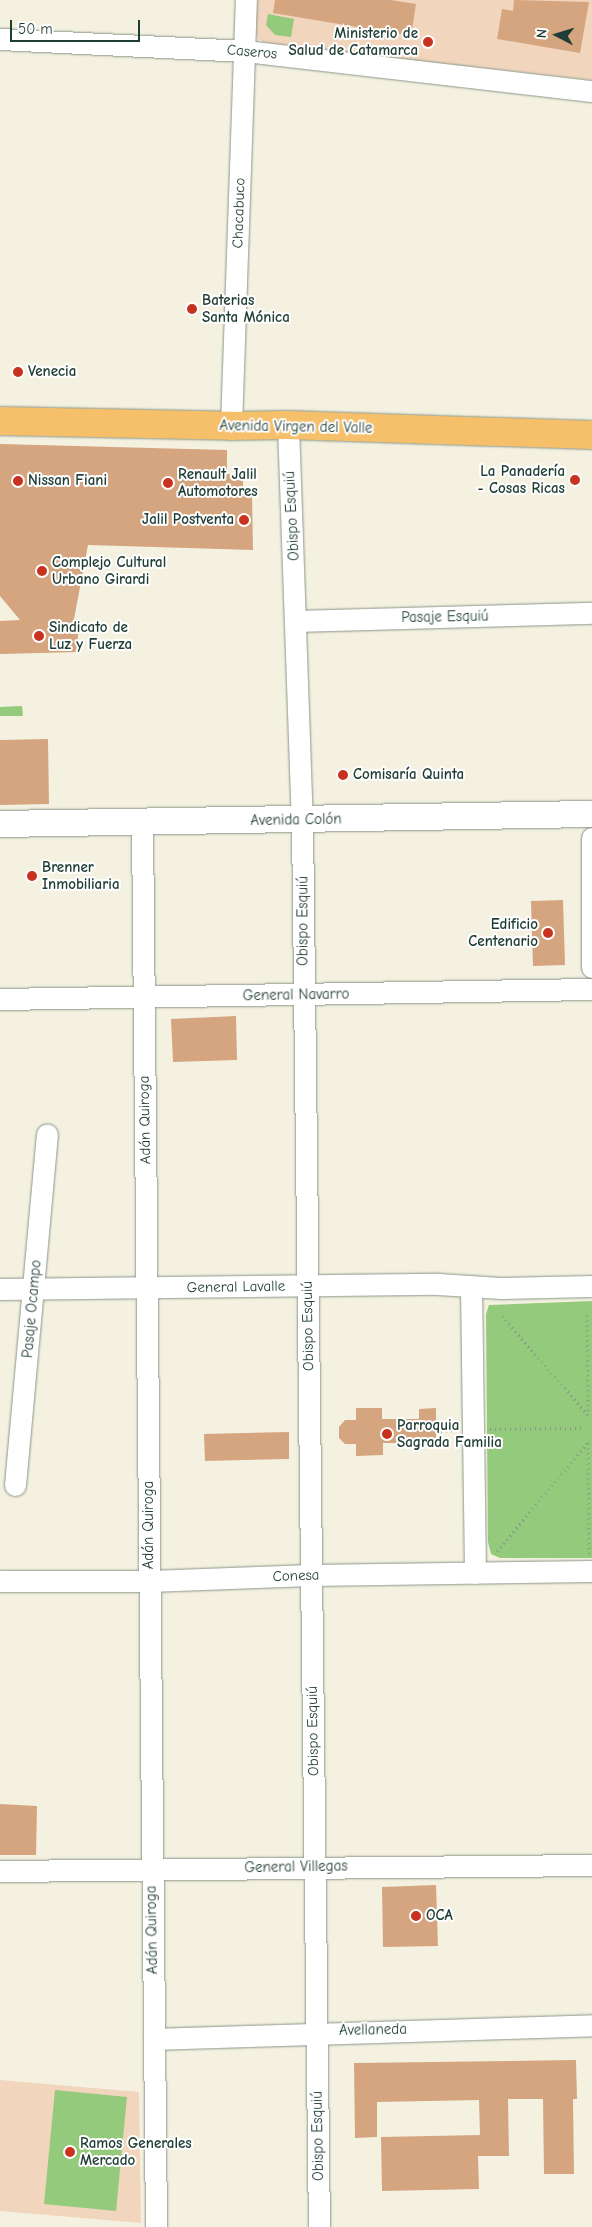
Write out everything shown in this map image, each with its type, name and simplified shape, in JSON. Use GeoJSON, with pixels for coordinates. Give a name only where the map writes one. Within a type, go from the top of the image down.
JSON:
{"type":"FeatureCollection","features":[{"type":"Feature","properties":{"kind":"main road","name":"Avenida Virgen del Valle"},"geometry":{"type":"LineString","coordinates":[[0,421],[231,426],[288,424],[592,435]]}},
{"type":"Feature","properties":{"kind":"street","name":"Chacabuco"},"geometry":{"type":"LineString","coordinates":[[231,426],[246,0]]}},
{"type":"Feature","properties":{"kind":"street","name":"Caseros"},"geometry":{"type":"LineString","coordinates":[[0,39],[245,51],[592,91]]}},
{"type":"Feature","properties":{"kind":"street","name":"Obispo Esquiú"},"geometry":{"type":"LineString","coordinates":[[288,424],[297,621],[302,820],[319,2227]]}},
{"type":"Feature","properties":{"kind":"street","name":"Pasaje Esquiú"},"geometry":{"type":"LineString","coordinates":[[297,621],[592,614]]}},
{"type":"Feature","properties":{"kind":"street","name":"Avenida Colón"},"geometry":{"type":"LineString","coordinates":[[0,824],[592,814]]}},
{"type":"Feature","properties":{"kind":"street","name":"Adán Quiroga"},"geometry":{"type":"LineString","coordinates":[[142,822],[156,2227]]}},
{"type":"Feature","properties":{"kind":"street"},"geometry":{"type":"LineString","coordinates":[[592,838],[592,967]]}},
{"type":"Feature","properties":{"kind":"street","name":"General Navarro"},"geometry":{"type":"LineString","coordinates":[[0,999],[592,989]]}},
{"type":"Feature","properties":{"kind":"street","name":"Pasaje Ocampo"},"geometry":{"type":"LineString","coordinates":[[15,1485],[47,1134]]}},
{"type":"Feature","properties":{"kind":"street"},"geometry":{"type":"LineString","coordinates":[[472,1286],[475,1573]]}},
{"type":"Feature","properties":{"kind":"street","name":"General Lavalle"},"geometry":{"type":"LineString","coordinates":[[0,1289],[592,1286]]}},
{"type":"Feature","properties":{"kind":"street","name":"Conesa"},"geometry":{"type":"LineString","coordinates":[[0,1581],[149,1581],[311,1575],[475,1573],[591,1562]]}},
{"type":"Feature","properties":{"kind":"street","name":"General Villegas"},"geometry":{"type":"LineString","coordinates":[[0,1871],[592,1865]]}},
{"type":"Feature","properties":{"kind":"street","name":"Avellaneda"},"geometry":{"type":"LineString","coordinates":[[154,2039],[317,2032],[592,2026]]}},
{"type":"Feature","properties":{"kind":"path"},"geometry":{"type":"LineString","coordinates":[[502,1316],[588,1415],[587,1315]]}},
{"type":"Feature","properties":{"kind":"path"},"geometry":{"type":"LineString","coordinates":[[490,1429],[582,1428]]}},
{"type":"Feature","properties":{"kind":"path"},"geometry":{"type":"LineString","coordinates":[[436,1431],[460,1430]]}},
{"type":"Feature","properties":{"kind":"path"},"geometry":{"type":"LineString","coordinates":[[497,1551],[588,1442],[591,1562]]}},
{"type":"Feature","properties":{"kind":"shaded area","name":"Ministerio de Salud de Catamarca"},"geometry":{"type":"Polygon","coordinates":[[[255,0],[592,0],[592,80],[270,45],[258,39],[254,28],[255,0]]]}},
{"type":"Feature","properties":{"kind":"shaded area","name":"Ramos Generales Mercado"},"geometry":{"type":"Polygon","coordinates":[[[0,2080],[139,2092],[141,2223],[0,2211],[0,2080]]]}},
{"type":"Feature","properties":{"kind":"green space"},"geometry":{"type":"Polygon","coordinates":[[[268,14],[294,19],[291,37],[275,35],[266,25],[268,14]]]}},
{"type":"Feature","properties":{"kind":"green space"},"geometry":{"type":"Polygon","coordinates":[[[22,706],[23,716],[0,716],[0,707],[22,706]]]}},
{"type":"Feature","properties":{"kind":"green space"},"geometry":{"type":"Polygon","coordinates":[[[592,1301],[592,1558],[500,1558],[491,1554],[488,1542],[486,1314],[489,1305],[592,1301]]]}},
{"type":"Feature","properties":{"kind":"green space"},"geometry":{"type":"Polygon","coordinates":[[[55,2090],[127,2097],[116,2211],[44,2204],[55,2090]]]}},
{"type":"Feature","properties":{"kind":"building"},"geometry":{"type":"Polygon","coordinates":[[[275,0],[390,0],[416,4],[411,36],[273,13],[275,0]]]}},
{"type":"Feature","properties":{"kind":"building"},"geometry":{"type":"Polygon","coordinates":[[[514,0],[589,2],[580,53],[497,39],[502,9],[513,11],[514,0]]]}},
{"type":"Feature","properties":{"kind":"building"},"geometry":{"type":"Polygon","coordinates":[[[0,444],[227,450],[227,474],[243,475],[243,494],[252,494],[253,550],[88,545],[74,619],[78,619],[78,652],[0,654],[0,621],[20,620],[0,596],[0,444]]]}},
{"type":"Feature","properties":{"kind":"building"},"geometry":{"type":"Polygon","coordinates":[[[48,739],[49,804],[0,805],[0,740],[48,739]]]}},
{"type":"Feature","properties":{"kind":"building","name":"Edificio Centenario"},"geometry":{"type":"Polygon","coordinates":[[[563,900],[565,965],[533,966],[531,901],[563,900]]]}},
{"type":"Feature","properties":{"kind":"building"},"geometry":{"type":"Polygon","coordinates":[[[236,1016],[237,1060],[173,1062],[171,1019],[236,1016]]]}},
{"type":"Feature","properties":{"kind":"building","name":"Parroquia Sagrada Familia"},"geometry":{"type":"Polygon","coordinates":[[[356,1408],[382,1408],[382,1419],[419,1419],[419,1409],[436,1408],[436,1443],[383,1443],[383,1455],[356,1456],[356,1444],[345,1444],[339,1438],[339,1427],[345,1420],[356,1420],[356,1408]]]}},
{"type":"Feature","properties":{"kind":"building"},"geometry":{"type":"Polygon","coordinates":[[[289,1432],[289,1459],[205,1461],[204,1434],[289,1432]]]}},
{"type":"Feature","properties":{"kind":"building"},"geometry":{"type":"Polygon","coordinates":[[[0,1804],[37,1806],[36,1855],[0,1855],[0,1804]]]}},
{"type":"Feature","properties":{"kind":"building"},"geometry":{"type":"Polygon","coordinates":[[[436,1885],[438,1946],[383,1947],[382,1887],[436,1885]]]}},
{"type":"Feature","properties":{"kind":"building"},"geometry":{"type":"Polygon","coordinates":[[[576,2060],[577,2099],[573,2099],[574,2174],[544,2174],[543,2099],[508,2099],[509,2156],[478,2156],[479,2189],[382,2191],[381,2137],[480,2135],[479,2100],[377,2102],[377,2137],[355,2138],[354,2063],[576,2060]]]}},
{"type":"Feature","properties":{"kind":"place","name":"Ministerio de Salud de Catamarca"},"geometry":{"type":"Point","coordinates":[428,42]}},
{"type":"Feature","properties":{"kind":"place","name":"Baterias Santa Mónica"},"geometry":{"type":"Point","coordinates":[192,309]}},
{"type":"Feature","properties":{"kind":"place","name":"Venecia"},"geometry":{"type":"Point","coordinates":[18,372]}},
{"type":"Feature","properties":{"kind":"place","name":"La Panadería - Cosas Ricas"},"geometry":{"type":"Point","coordinates":[575,480]}},
{"type":"Feature","properties":{"kind":"place","name":"Nissan Fiani"},"geometry":{"type":"Point","coordinates":[18,481]}},
{"type":"Feature","properties":{"kind":"place","name":"Renault Jalil Automotores"},"geometry":{"type":"Point","coordinates":[168,483]}},
{"type":"Feature","properties":{"kind":"place","name":"Jalil Postventa"},"geometry":{"type":"Point","coordinates":[244,520]}},
{"type":"Feature","properties":{"kind":"place","name":"Complejo Cultural Urbano Girardi"},"geometry":{"type":"Point","coordinates":[42,571]}},
{"type":"Feature","properties":{"kind":"place","name":"Sindicato de Luz y Fuerza"},"geometry":{"type":"Point","coordinates":[39,636]}},
{"type":"Feature","properties":{"kind":"place","name":"Comisaría Quinta"},"geometry":{"type":"Point","coordinates":[343,775]}},
{"type":"Feature","properties":{"kind":"place","name":"Brenner Inmobiliaria"},"geometry":{"type":"Point","coordinates":[32,876]}},
{"type":"Feature","properties":{"kind":"place","name":"Edificio Centenario"},"geometry":{"type":"Point","coordinates":[548,933]}},
{"type":"Feature","properties":{"kind":"place","name":"Parroquia Sagrada Familia"},"geometry":{"type":"Point","coordinates":[387,1434]}},
{"type":"Feature","properties":{"kind":"place","name":"OCA"},"geometry":{"type":"Point","coordinates":[416,1916]}},
{"type":"Feature","properties":{"kind":"place","name":"Ramos Generales Mercado"},"geometry":{"type":"Point","coordinates":[70,2152]}}]}
